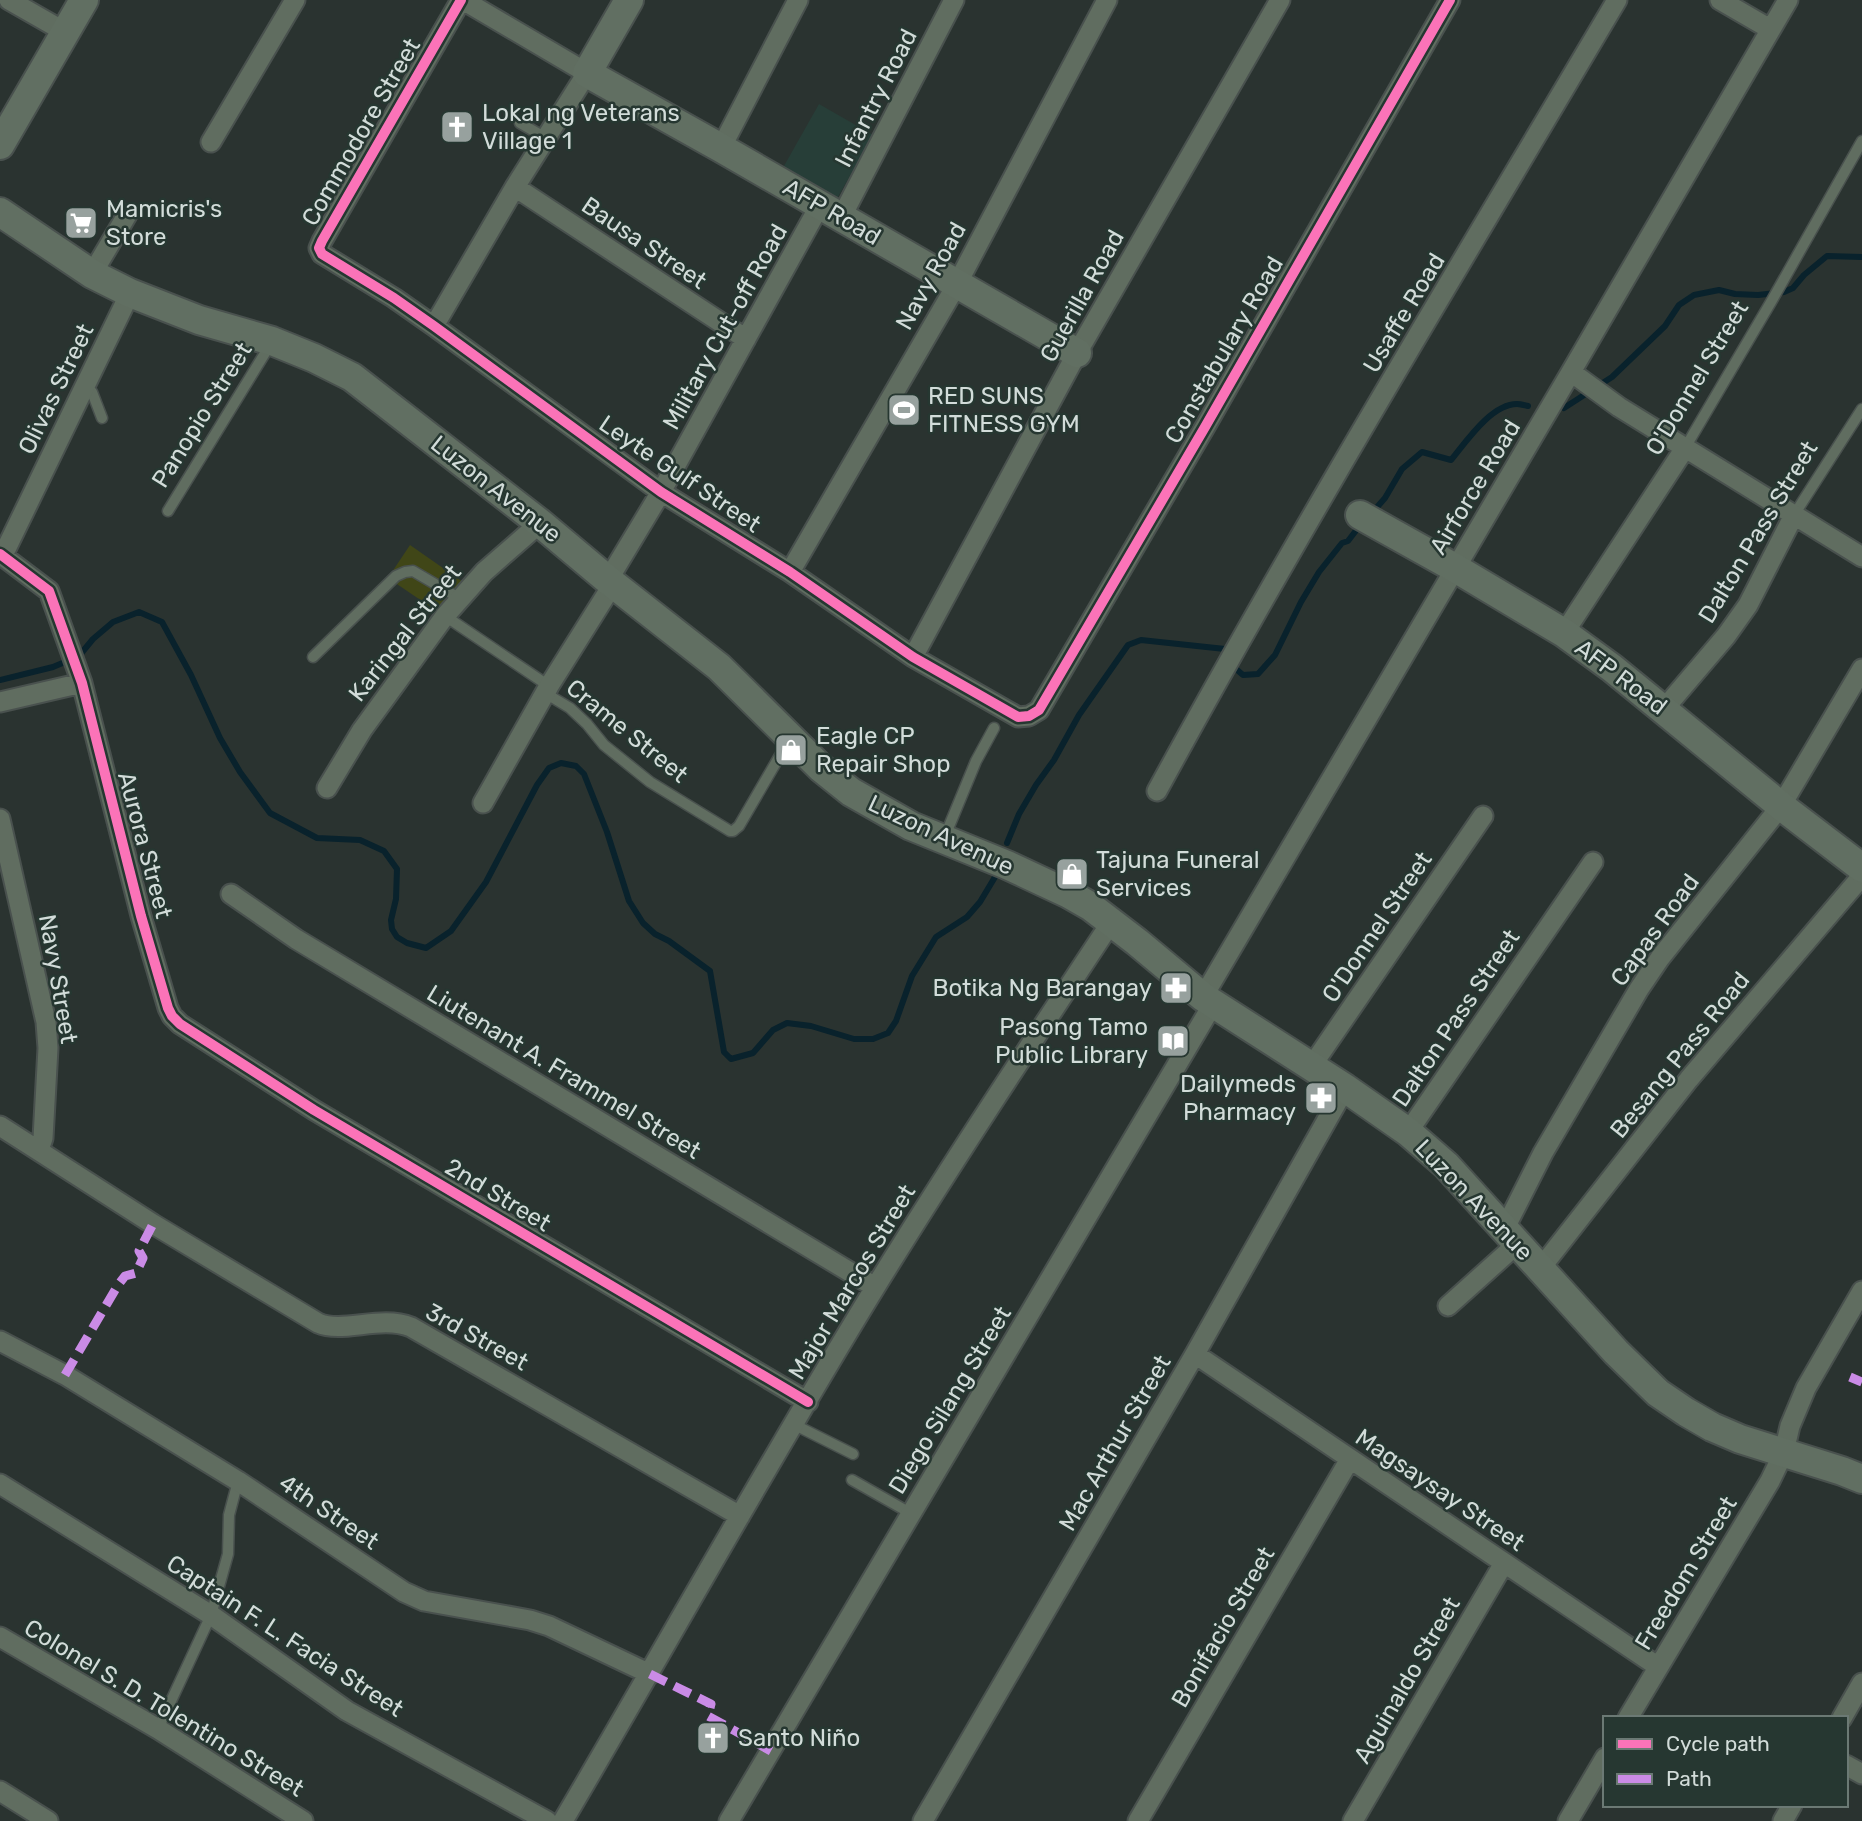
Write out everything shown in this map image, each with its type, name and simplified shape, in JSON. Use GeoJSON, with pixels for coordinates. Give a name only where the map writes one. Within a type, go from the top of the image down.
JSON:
{"type":"FeatureCollection","features":[{"type":"Feature","properties":{"kind":"main road"},"geometry":{"type":"LineString","coordinates":[[0,145],[84,0]]}},
{"type":"Feature","properties":{"kind":"main road"},"geometry":{"type":"LineString","coordinates":[[587,73],[629,0]]}},
{"type":"Feature","properties":{"kind":"main road","name":"AFP Road"},"geometry":{"type":"LineString","coordinates":[[587,73],[1077,353]]}},
{"type":"Feature","properties":{"kind":"main road","name":"Luzon Avenue"},"geometry":{"type":"LineString","coordinates":[[0,212],[92,274],[130,293],[199,320],[272,341],[352,377],[719,667],[790,739],[850,792],[891,816],[1007,865],[1090,906],[1208,1001],[1345,1088],[1408,1132],[1446,1165],[1616,1352],[1658,1393],[1712,1427],[1740,1439],[1862,1479]]}},
{"type":"Feature","properties":{"kind":"main road","name":"AFP Road"},"geometry":{"type":"LineString","coordinates":[[1360,516],[1455,568],[1564,633],[1612,667],[1781,806],[1862,868]]}},
{"type":"Feature","properties":{"kind":"street"},"geometry":{"type":"LineString","coordinates":[[9,0],[65,33]]}},
{"type":"Feature","properties":{"kind":"street"},"geometry":{"type":"LineString","coordinates":[[211,142],[295,0]]}},
{"type":"Feature","properties":{"kind":"street"},"geometry":{"type":"LineString","coordinates":[[434,326],[515,187],[587,73],[462,0]]}},
{"type":"Feature","properties":{"kind":"street","name":"Commodore Street"},"geometry":{"type":"LineString","coordinates":[[319,248],[427,69],[462,0]]}},
{"type":"Feature","properties":{"kind":"street"},"geometry":{"type":"LineString","coordinates":[[720,148],[798,0]]}},
{"type":"Feature","properties":{"kind":"street","name":"Infantry Road"},"geometry":{"type":"LineString","coordinates":[[831,211],[954,0]]}},
{"type":"Feature","properties":{"kind":"street","name":"Navy Road"},"geometry":{"type":"LineString","coordinates":[[790,572],[957,284],[1107,0]]}},
{"type":"Feature","properties":{"kind":"street","name":"Guerilla Road"},"geometry":{"type":"LineString","coordinates":[[914,657],[1077,353],[1280,0]]}},
{"type":"Feature","properties":{"kind":"street","name":"Constabulary Road"},"geometry":{"type":"LineString","coordinates":[[1029,716],[1039,710],[1450,0]]}},
{"type":"Feature","properties":{"kind":"street","name":"Usaffe Road"},"geometry":{"type":"LineString","coordinates":[[1157,791],[1314,510],[1617,0]]}},
{"type":"Feature","properties":{"kind":"street"},"geometry":{"type":"LineString","coordinates":[[1720,0],[1770,30]]}},
{"type":"Feature","properties":{"kind":"street","name":"Airforce Road"},"geometry":{"type":"LineString","coordinates":[[1208,1001],[1455,568],[1578,377],[1788,0]]}},
{"type":"Feature","properties":{"kind":"street","name":"Bausa Street"},"geometry":{"type":"LineString","coordinates":[[515,187],[746,340]]}},
{"type":"Feature","properties":{"kind":"street","name":"Military Cut-off Road"},"geometry":{"type":"LineString","coordinates":[[483,803],[611,582],[746,340],[831,211]]}},
{"type":"Feature","properties":{"kind":"street"},"geometry":{"type":"LineString","coordinates":[[92,274],[127,215]]}},
{"type":"Feature","properties":{"kind":"street","name":"Leyte Gulf Street"},"geometry":{"type":"LineString","coordinates":[[319,248],[322,254],[434,326],[661,492],[790,572],[914,657],[1018,717],[1029,716]]}},
{"type":"Feature","properties":{"kind":"street","name":"Olivas Street"},"geometry":{"type":"LineString","coordinates":[[82,683],[49,591],[2,556],[130,293]]}},
{"type":"Feature","properties":{"kind":"street"},"geometry":{"type":"LineString","coordinates":[[1578,377],[1619,407],[1862,557]]}},
{"type":"Feature","properties":{"kind":"street","name":"O'Donnel Street"},"geometry":{"type":"LineString","coordinates":[[1564,633],[1685,448]]}},
{"type":"Feature","properties":{"kind":"street","name":"Dalton Pass Street"},"geometry":{"type":"LineString","coordinates":[[1664,709],[1726,636],[1748,605],[1794,515]]}},
{"type":"Feature","properties":{"kind":"street","name":"Karingal Street"},"geometry":{"type":"LineString","coordinates":[[327,788],[362,730],[444,616],[484,572],[540,523]]}},
{"type":"Feature","properties":{"kind":"street","name":"Capas Road"},"geometry":{"type":"LineString","coordinates":[[1510,1237],[1543,1153],[1639,989],[1660,958],[1781,806],[1862,669]]}},
{"type":"Feature","properties":{"kind":"street"},"geometry":{"type":"LineString","coordinates":[[0,702],[82,683]]}},
{"type":"Feature","properties":{"kind":"street","name":"Aurora Street"},"geometry":{"type":"LineString","coordinates":[[82,683],[141,916],[172,1016]]}},
{"type":"Feature","properties":{"kind":"street","name":"O'Donnel Street"},"geometry":{"type":"LineString","coordinates":[[1311,1067],[1483,816]]}},
{"type":"Feature","properties":{"kind":"street","name":"Navy Street"},"geometry":{"type":"LineString","coordinates":[[0,819],[46,1023],[48,1048],[43,1138],[39,1150]]}},
{"type":"Feature","properties":{"kind":"street","name":"Dalton Pass Street"},"geometry":{"type":"LineString","coordinates":[[1408,1132],[1592,862]]}},
{"type":"Feature","properties":{"kind":"street","name":"Besang Pass Road"},"geometry":{"type":"LineString","coordinates":[[1539,1269],[1689,1079],[1862,876]]}},
{"type":"Feature","properties":{"kind":"street","name":"Liutenant A. Frammel Street"},"geometry":{"type":"LineString","coordinates":[[231,894],[296,939],[875,1287]]}},
{"type":"Feature","properties":{"kind":"street","name":"Major Marcos Street"},"geometry":{"type":"LineString","coordinates":[[563,1821],[875,1287],[1112,922]]}},
{"type":"Feature","properties":{"kind":"street","name":"Diego Silang Street"},"geometry":{"type":"LineString","coordinates":[[729,1821],[912,1514],[1208,1001]]}},
{"type":"Feature","properties":{"kind":"street","name":"2nd Street"},"geometry":{"type":"LineString","coordinates":[[172,1016],[180,1024],[314,1110],[808,1402]]}},
{"type":"Feature","properties":{"kind":"street","name":"Mac Arthur Street"},"geometry":{"type":"LineString","coordinates":[[923,1821],[1195,1354],[1345,1088]]}},
{"type":"Feature","properties":{"kind":"street","name":"3rd Street"},"geometry":{"type":"LineString","coordinates":[[0,1126],[153,1224],[318,1323],[331,1326],[392,1322],[411,1327],[740,1516]]}},
{"type":"Feature","properties":{"kind":"street"},"geometry":{"type":"LineString","coordinates":[[1448,1306],[1510,1237]]}},
{"type":"Feature","properties":{"kind":"street","name":"Freedom Street"},"geometry":{"type":"LineString","coordinates":[[1629,1716],[1770,1481],[1784,1452],[1790,1426],[1806,1388],[1862,1291]]}},
{"type":"Feature","properties":{"kind":"street","name":"4th Street"},"geometry":{"type":"LineString","coordinates":[[0,1341],[65,1375],[238,1481],[404,1592],[424,1601],[530,1620],[549,1626],[650,1674]]}},
{"type":"Feature","properties":{"kind":"street","name":"Magsaysay Street"},"geometry":{"type":"LineString","coordinates":[[1195,1354],[1657,1666]]}},
{"type":"Feature","properties":{"kind":"street","name":"Bonifacio Street"},"geometry":{"type":"LineString","coordinates":[[1138,1821],[1350,1459]]}},
{"type":"Feature","properties":{"kind":"street","name":"Captain F. L. Facia Street"},"geometry":{"type":"LineString","coordinates":[[0,1484],[211,1615],[347,1711],[547,1821]]}},
{"type":"Feature","properties":{"kind":"street","name":"Aguinaldo Street"},"geometry":{"type":"LineString","coordinates":[[1353,1821],[1504,1563]]}},
{"type":"Feature","properties":{"kind":"street","name":"Colonel S. D. Tolentino Street"},"geometry":{"type":"LineString","coordinates":[[0,1637],[158,1729],[303,1821]]}},
{"type":"Feature","properties":{"kind":"street"},"geometry":{"type":"LineString","coordinates":[[1843,1716],[1862,1683]]}},
{"type":"Feature","properties":{"kind":"street"},"geometry":{"type":"LineString","coordinates":[[1568,1821],[1603,1761]]}},
{"type":"Feature","properties":{"kind":"street"},"geometry":{"type":"LineString","coordinates":[[0,1791],[48,1821]]}},
{"type":"Feature","properties":{"kind":"lane"},"geometry":{"type":"LineString","coordinates":[[520,123],[546,138]]}},
{"type":"Feature","properties":{"kind":"lane","name":"O'Donnel Street"},"geometry":{"type":"LineString","coordinates":[[1685,448],[1862,141]]}},
{"type":"Feature","properties":{"kind":"lane","name":"Panopio Street"},"geometry":{"type":"LineString","coordinates":[[168,511],[272,341]]}},
{"type":"Feature","properties":{"kind":"lane"},"geometry":{"type":"LineString","coordinates":[[83,387],[92,392],[102,418]]}},
{"type":"Feature","properties":{"kind":"lane","name":"Dalton Pass Street"},"geometry":{"type":"LineString","coordinates":[[1794,515],[1862,409]]}},
{"type":"Feature","properties":{"kind":"lane"},"geometry":{"type":"LineString","coordinates":[[313,657],[396,576],[405,572],[413,571],[459,598]]}},
{"type":"Feature","properties":{"kind":"lane"},"geometry":{"type":"LineString","coordinates":[[444,616],[547,689]]}},
{"type":"Feature","properties":{"kind":"lane","name":"Crame Street"},"geometry":{"type":"LineString","coordinates":[[547,689],[580,717],[604,745],[650,782],[730,831],[739,826],[790,739]]}},
{"type":"Feature","properties":{"kind":"lane"},"geometry":{"type":"LineString","coordinates":[[943,840],[976,761],[994,728]]}},
{"type":"Feature","properties":{"kind":"lane"},"geometry":{"type":"LineString","coordinates":[[795,1424],[853,1454]]}},
{"type":"Feature","properties":{"kind":"lane"},"geometry":{"type":"LineString","coordinates":[[852,1480],[912,1514]]}},
{"type":"Feature","properties":{"kind":"lane"},"geometry":{"type":"LineString","coordinates":[[158,1729],[211,1615],[228,1554],[229,1515],[238,1481]]}},
{"type":"Feature","properties":{"kind":"shaded area"},"geometry":{"type":"Polygon","coordinates":[[[819,104],[873,135],[834,204],[780,173],[819,104]]]}},
{"type":"Feature","properties":{"kind":"green space"},"geometry":{"type":"Polygon","coordinates":[[[410,545],[463,582],[441,614],[388,578],[410,545]]]}},
{"type":"Feature","properties":{"kind":"waterway"},"geometry":{"type":"LineString","coordinates":[[1564,408],[1612,377],[1665,326],[1679,305],[1694,295],[1719,290],[1758,295],[1784,292],[1793,288],[1827,256],[1862,257]]}},
{"type":"Feature","properties":{"kind":"waterway"},"geometry":{"type":"LineString","coordinates":[[1371,514],[1385,498],[1402,469],[1422,452],[1451,460],[1480,425],[1498,410],[1517,404],[1528,406]]}},
{"type":"Feature","properties":{"kind":"waterway"},"geometry":{"type":"LineString","coordinates":[[1007,843],[1019,814],[1036,785],[1054,760],[1079,715],[1128,645],[1141,640],[1225,649],[1236,669],[1243,675],[1258,674],[1275,655],[1319,572],[1361,524]]}},
{"type":"Feature","properties":{"kind":"waterway"},"geometry":{"type":"LineString","coordinates":[[0,680],[53,667],[79,656],[93,639],[113,622],[139,612],[162,622],[191,675],[220,738],[240,772],[270,813],[317,838],[360,840],[384,851],[397,869],[392,929],[397,937],[407,943],[426,948],[451,931],[486,882],[537,785],[549,768],[561,763],[576,766],[584,774],[607,832],[629,901],[643,923],[710,971],[724,1052],[731,1059],[753,1053],[773,1030],[787,1023],[811,1026],[854,1039],[873,1039],[888,1033],[896,1021],[912,976],[936,937],[967,917],[980,902],[998,872]]}},
{"type":"Feature","properties":{"kind":"marked path"},"geometry":{"type":"LineString","coordinates":[[65,1375],[118,1285],[125,1276],[136,1273],[143,1258],[139,1251],[153,1224]]}},
{"type":"Feature","properties":{"kind":"marked path"},"geometry":{"type":"LineString","coordinates":[[1850,1377],[1862,1382]]}},
{"type":"Feature","properties":{"kind":"marked path"},"geometry":{"type":"LineString","coordinates":[[650,1674],[711,1704],[708,1716],[771,1751]]}},
{"type":"Feature","properties":{"kind":"cycle path"},"geometry":{"type":"LineString","coordinates":[[461,0],[322,241],[319,248],[322,254],[434,326],[661,492],[790,572],[913,657],[1018,717],[1029,716],[1039,710],[1450,0]]}},
{"type":"Feature","properties":{"kind":"cycle path"},"geometry":{"type":"LineString","coordinates":[[0,554],[49,591],[82,683],[141,916],[172,1016],[180,1024],[314,1110],[808,1402]]}},
{"type":"Feature","properties":{"kind":"place","name":"Lokal ng Veterans Village 1"},"geometry":{"type":"Point","coordinates":[457,127]}},
{"type":"Feature","properties":{"kind":"place","name":"Mamicris's Store"},"geometry":{"type":"Point","coordinates":[81,223]}},
{"type":"Feature","properties":{"kind":"place","name":"RED SUNS FITNESS GYM"},"geometry":{"type":"Point","coordinates":[904,410]}},
{"type":"Feature","properties":{"kind":"place","name":"Eagle CP Repair Shop"},"geometry":{"type":"Point","coordinates":[791,750]}},
{"type":"Feature","properties":{"kind":"place","name":"Tajuna Funeral Services"},"geometry":{"type":"Point","coordinates":[1072,874]}},
{"type":"Feature","properties":{"kind":"place","name":"Botika Ng Barangay"},"geometry":{"type":"Point","coordinates":[1176,988]}},
{"type":"Feature","properties":{"kind":"place","name":"Pasong Tamo Public Library"},"geometry":{"type":"Point","coordinates":[1173,1041]}},
{"type":"Feature","properties":{"kind":"place","name":"Dailymeds Pharmacy"},"geometry":{"type":"Point","coordinates":[1321,1098]}},
{"type":"Feature","properties":{"kind":"place","name":"Santo Niño"},"geometry":{"type":"Point","coordinates":[713,1738]}}]}
